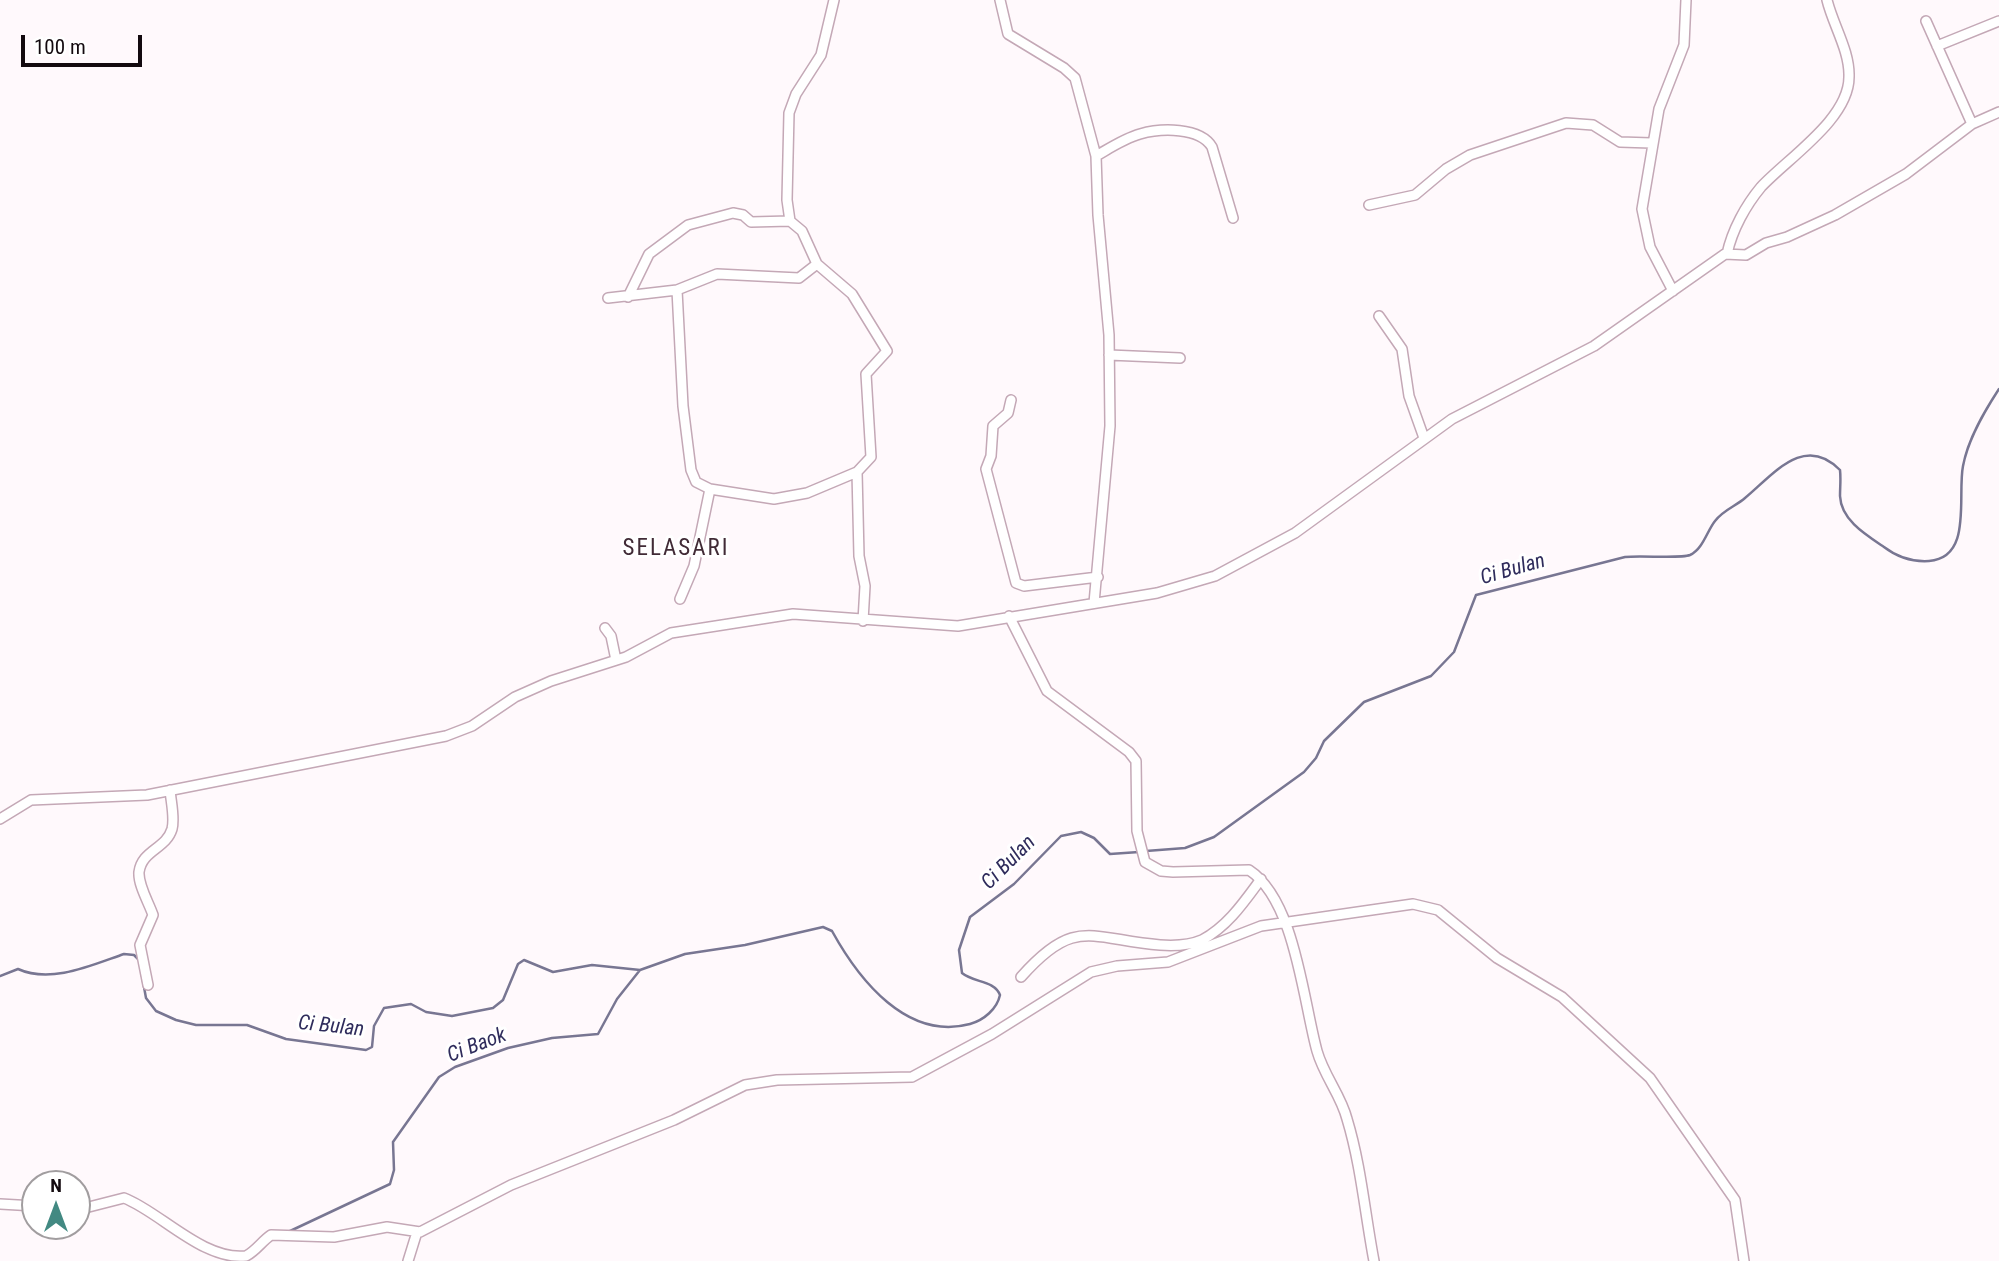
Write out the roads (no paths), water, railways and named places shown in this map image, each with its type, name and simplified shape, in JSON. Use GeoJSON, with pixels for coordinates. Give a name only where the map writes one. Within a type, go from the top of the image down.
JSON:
{"type":"FeatureCollection","features":[{"type":"Feature","properties":{"kind":"street"},"geometry":{"type":"LineString","coordinates":[[677,290],[683,406],[691,470],[696,482],[710,489],[762,498],[789,498],[857,472],[871,457],[866,374],[887,351],[852,294],[817,264],[802,232],[790,221],[787,200],[789,113],[796,94],[821,55],[834,0]]}},
{"type":"Feature","properties":{"kind":"street"},"geometry":{"type":"LineString","coordinates":[[1000,0],[1007,34],[1064,68],[1074,78],[1096,156],[1110,355],[1109,450],[1094,603]]}},
{"type":"Feature","properties":{"kind":"street"},"geometry":{"type":"LineString","coordinates":[[1673,291],[1650,247],[1643,221],[1643,195],[1661,103],[1684,45],[1686,0]]}},
{"type":"Feature","properties":{"kind":"street"},"geometry":{"type":"LineString","coordinates":[[0,819],[31,800],[123,797],[170,790],[446,736],[472,726],[527,692],[617,660],[663,636],[684,631],[793,614],[948,627],[1174,589],[1215,576],[1253,558],[1320,516],[1424,438],[1478,405],[1570,360],[1727,254],[1742,215],[1754,196],[1833,118],[1843,103],[1849,75],[1826,0]]}},
{"type":"Feature","properties":{"kind":"street"},"geometry":{"type":"LineString","coordinates":[[1926,21],[1972,124]]}},
{"type":"Feature","properties":{"kind":"street"},"geometry":{"type":"LineString","coordinates":[[1937,46],[1999,21]]}},
{"type":"Feature","properties":{"kind":"street"},"geometry":{"type":"LineString","coordinates":[[1727,254],[1746,256],[1766,243],[1787,237],[1835,215],[1906,174],[1972,124],[1999,112]]}},
{"type":"Feature","properties":{"kind":"street"},"geometry":{"type":"LineString","coordinates":[[1369,205],[1415,195],[1470,155],[1566,123],[1593,125],[1620,142],[1651,144]]}},
{"type":"Feature","properties":{"kind":"street"},"geometry":{"type":"LineString","coordinates":[[1096,156],[1139,134],[1174,131],[1204,138],[1212,147],[1233,218]]}},
{"type":"Feature","properties":{"kind":"street"},"geometry":{"type":"LineString","coordinates":[[628,296],[649,254],[688,225],[733,213],[743,215],[751,222],[790,221]]}},
{"type":"Feature","properties":{"kind":"street"},"geometry":{"type":"LineString","coordinates":[[608,298],[677,290],[717,274],[799,278],[817,264]]}},
{"type":"Feature","properties":{"kind":"street"},"geometry":{"type":"LineString","coordinates":[[1379,316],[1402,349],[1409,396],[1424,438]]}},
{"type":"Feature","properties":{"kind":"street"},"geometry":{"type":"LineString","coordinates":[[1110,355],[1180,358]]}},
{"type":"Feature","properties":{"kind":"street"},"geometry":{"type":"LineString","coordinates":[[1011,400],[1008,412],[993,426],[991,456],[986,469],[1016,583],[1024,586],[1098,577]]}},
{"type":"Feature","properties":{"kind":"street"},"geometry":{"type":"LineString","coordinates":[[857,472],[859,556],[864,586],[863,621]]}},
{"type":"Feature","properties":{"kind":"street"},"geometry":{"type":"LineString","coordinates":[[680,599],[694,566],[710,489]]}},
{"type":"Feature","properties":{"kind":"street"},"geometry":{"type":"LineString","coordinates":[[1009,616],[1047,691],[1121,746],[1136,761],[1140,852],[1149,866],[1161,871],[1242,868],[1261,879],[1273,895],[1285,921],[1320,1062],[1347,1117],[1374,1261]]}},
{"type":"Feature","properties":{"kind":"street"},"geometry":{"type":"LineString","coordinates":[[605,628],[611,636],[617,660]]}},
{"type":"Feature","properties":{"kind":"street"},"geometry":{"type":"LineString","coordinates":[[148,985],[141,945],[153,915],[139,872],[145,856],[166,840],[170,833],[173,825],[170,790]]}},
{"type":"Feature","properties":{"kind":"street"},"geometry":{"type":"LineString","coordinates":[[1021,977],[1052,947],[1076,936],[1096,934],[1171,946],[1202,939],[1227,922],[1261,879]]}},
{"type":"Feature","properties":{"kind":"street"},"geometry":{"type":"LineString","coordinates":[[91,1206],[124,1198],[145,1210],[190,1247],[209,1256],[230,1259],[245,1257],[271,1235],[334,1237],[387,1227],[417,1232],[511,1185],[667,1123],[745,1085],[777,1080],[912,1077],[992,1034],[1091,972],[1117,966],[1168,962],[1247,930],[1285,921],[1398,905],[1427,906],[1446,916],[1497,958],[1562,997],[1650,1078],[1735,1200],[1744,1261]]}},
{"type":"Feature","properties":{"kind":"street"},"geometry":{"type":"LineString","coordinates":[[0,1205],[21,1206]]}},
{"type":"Feature","properties":{"kind":"street"},"geometry":{"type":"LineString","coordinates":[[408,1261],[417,1232]]}},
{"type":"Feature","properties":{"kind":"waterway","name":"Ci Bulan"},"geometry":{"type":"LineString","coordinates":[[1146,851],[1185,848],[1214,837],[1304,772],[1316,758],[1324,741],[1364,702],[1431,676],[1454,652],[1476,595],[1625,557],[1690,555],[1698,549],[1718,517],[1778,469],[1802,457],[1814,456],[1827,460],[1840,470],[1841,505],[1845,512],[1856,526],[1889,551],[1917,561],[1943,557],[1952,549],[1958,538],[1963,466],[1969,446],[1982,416],[1999,389]]}},
{"type":"Feature","properties":{"kind":"waterway","name":"Ci Bulan"},"geometry":{"type":"LineString","coordinates":[[142,976],[146,998],[156,1011],[176,1020],[196,1025],[247,1025],[286,1039],[366,1050],[372,1047],[374,1026],[384,1008],[411,1004],[426,1012],[452,1016],[493,1008],[503,1000],[518,964],[524,960],[553,972],[592,965],[640,970],[685,954],[745,945],[823,927],[832,931],[856,969],[888,1002],[906,1015],[926,1024],[947,1027],[980,1020],[993,1009],[1000,995],[989,984],[962,973],[959,950],[970,917],[1014,884],[1061,836],[1081,832],[1094,838],[1110,854],[1139,852]]}},
{"type":"Feature","properties":{"kind":"waterway","name":"Ci Bulan"},"geometry":{"type":"LineString","coordinates":[[0,976],[18,969],[44,975],[58,974],[124,954],[134,955],[139,960]]}},
{"type":"Feature","properties":{"kind":"waterway","name":"Ci Baok"},"geometry":{"type":"LineString","coordinates":[[288,1232],[390,1184],[394,1170],[393,1142],[439,1077],[455,1067],[508,1048],[552,1038],[598,1034],[617,999],[640,970]]}},
{"type":"Feature","properties":{"kind":"district","name":"SELASARI"},"geometry":{"type":"Point","coordinates":[676,549]}}]}
